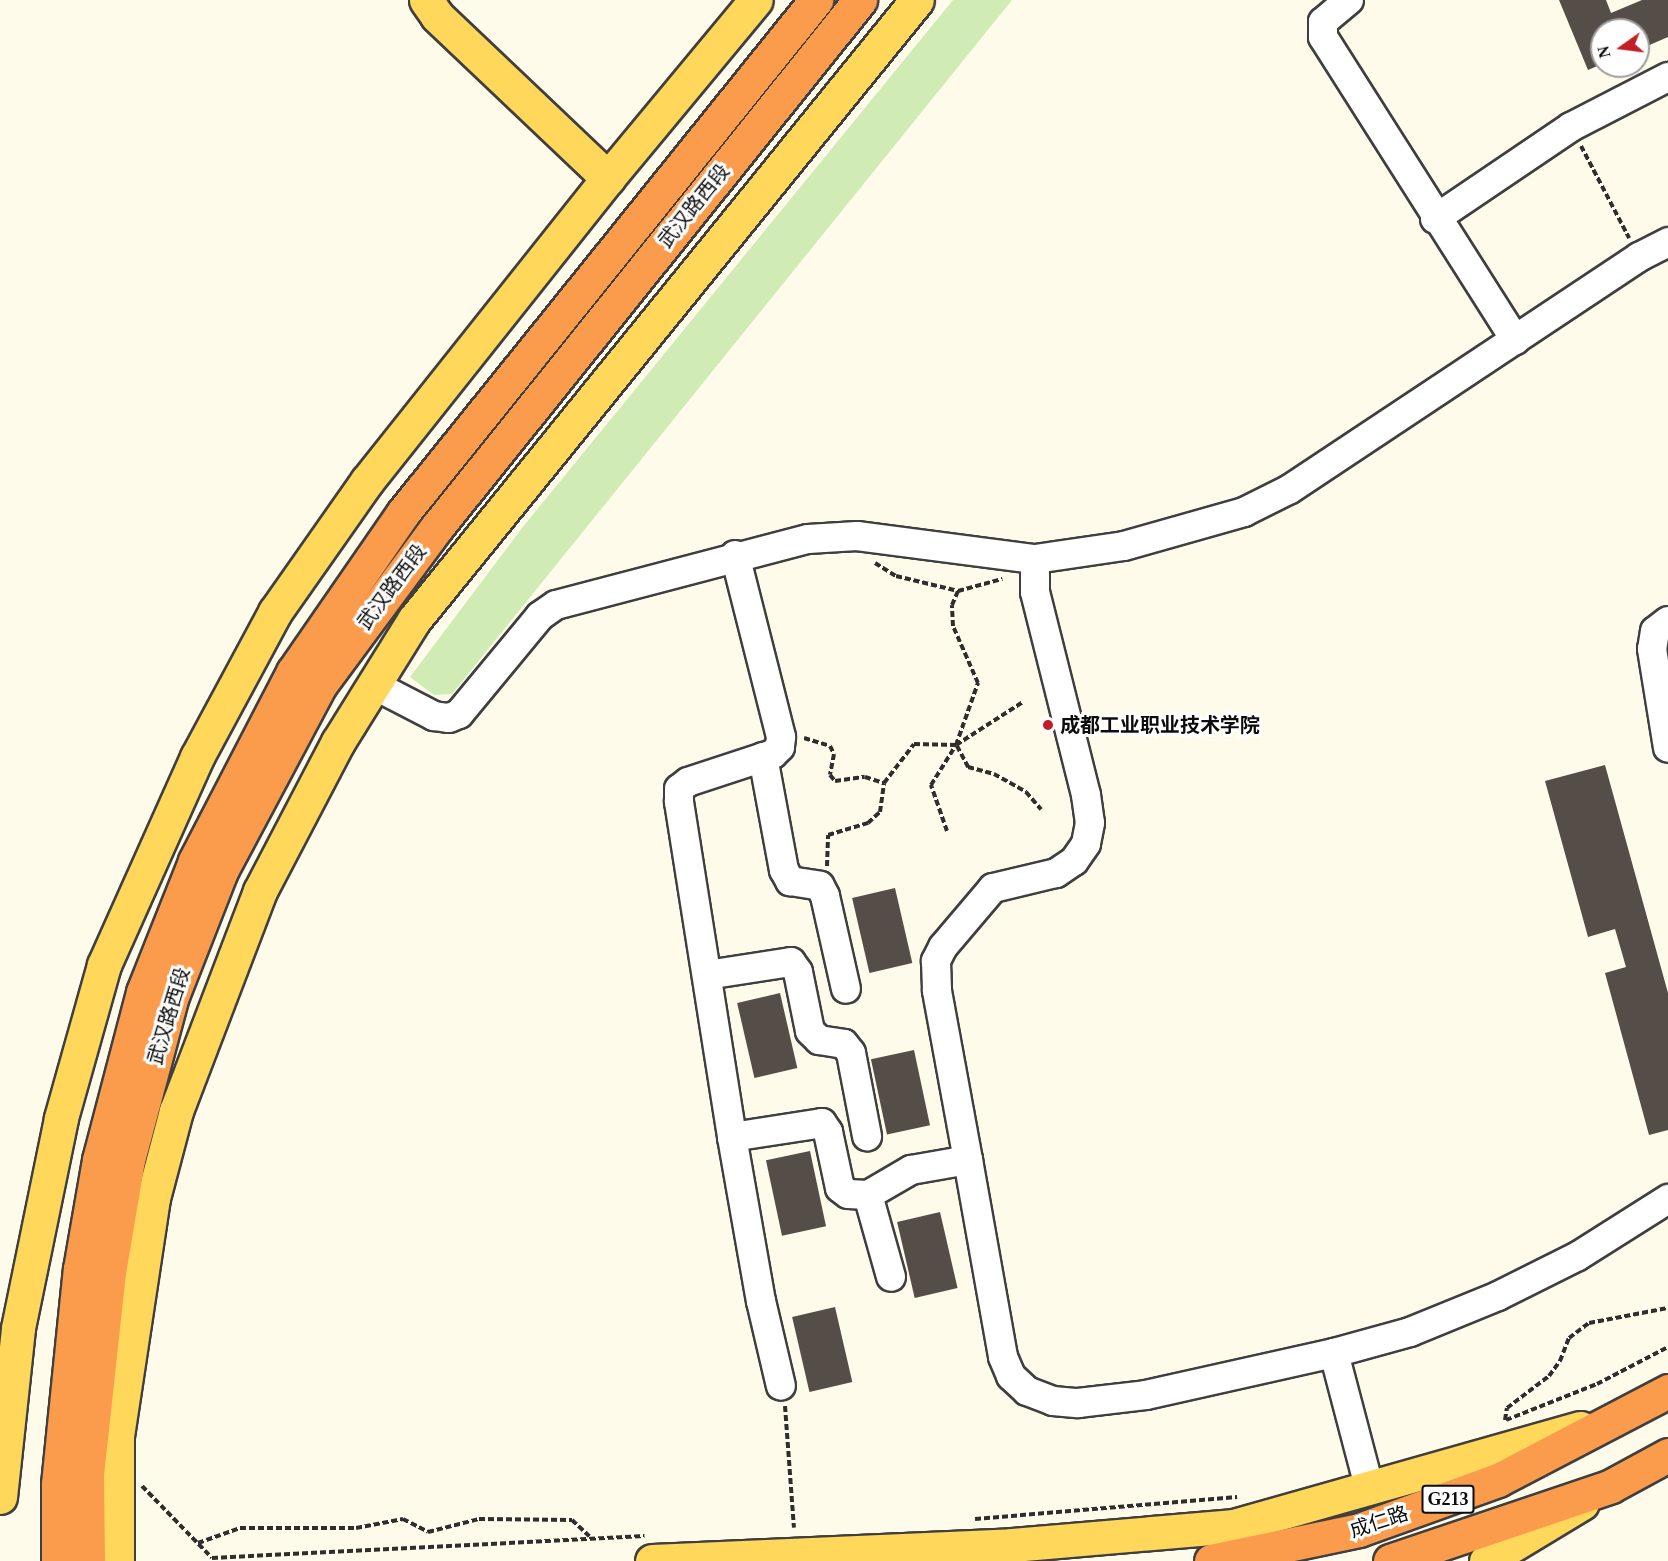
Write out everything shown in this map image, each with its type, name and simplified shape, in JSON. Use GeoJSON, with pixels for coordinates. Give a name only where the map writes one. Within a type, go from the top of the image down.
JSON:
{"type":"FeatureCollection","features":[{"type":"Feature","properties":{"kind":"highway","name":"武汉路西段"},"geometry":{"type":"LineString","coordinates":[[95,1271],[99,1160],[143,993],[195,861],[293,672],[403,513],[816,0]]}},
{"type":"Feature","properties":{"kind":"highway","name":"武汉路西段"},"geometry":{"type":"LineString","coordinates":[[95,1271],[128,1160],[172,996],[221,871],[320,685],[437,527],[860,0]]}},
{"type":"Feature","properties":{"kind":"highway"},"geometry":{"type":"LineString","coordinates":[[58,1561],[58,1484],[95,1271]]}},
{"type":"Feature","properties":{"kind":"highway"},"geometry":{"type":"LineString","coordinates":[[88,1561],[87,1474],[95,1271]]}},
{"type":"Feature","properties":{"kind":"highway","name":"成仁路"},"geometry":{"type":"LineString","coordinates":[[1211,1561],[1359,1530],[1498,1480],[1628,1414],[1668,1391]]}},
{"type":"Feature","properties":{"kind":"highway","name":"成仁路"},"geometry":{"type":"LineString","coordinates":[[1390,1561],[1611,1486],[1668,1455]]}},
{"type":"Feature","properties":{"kind":"main road"},"geometry":{"type":"LineString","coordinates":[[426,0],[436,16],[608,178]]}},
{"type":"Feature","properties":{"kind":"main road"},"geometry":{"type":"LineString","coordinates":[[0,1497],[18,1328],[61,1118],[104,965],[197,757],[275,612],[353,500],[608,178],[756,0]]}},
{"type":"Feature","properties":{"kind":"main road"},"geometry":{"type":"LineString","coordinates":[[117,1561],[117,1436],[129,1341],[153,1198],[176,1111],[260,891],[338,742],[414,620],[917,0]]}},
{"type":"Feature","properties":{"kind":"main road"},"geometry":{"type":"LineString","coordinates":[[652,1548],[1012,1545],[1234,1526],[1370,1490],[1628,1414]]}},
{"type":"Feature","properties":{"kind":"main road"},"geometry":{"type":"LineString","coordinates":[[1486,1561],[1611,1486]]}},
{"type":"Feature","properties":{"kind":"lane"},"geometry":{"type":"LineString","coordinates":[[1349,0],[1323,22],[1323,37],[1435,219],[1515,340]]}},
{"type":"Feature","properties":{"kind":"lane"},"geometry":{"type":"LineString","coordinates":[[1435,219],[1571,127],[1668,77]]}},
{"type":"Feature","properties":{"kind":"lane"},"geometry":{"type":"LineString","coordinates":[[374,685],[434,716],[449,718],[459,714],[540,616],[556,605],[735,555],[808,539],[857,536],[1035,559],[1124,546],[1244,512],[1290,489],[1639,257],[1668,242]]}},
{"type":"Feature","properties":{"kind":"lane"},"geometry":{"type":"LineString","coordinates":[[735,555],[772,747],[784,870],[790,881],[820,886],[825,896],[846,989]]}},
{"type":"Feature","properties":{"kind":"lane"},"geometry":{"type":"LineString","coordinates":[[1035,559],[1035,592],[1090,823],[1086,844],[1074,861],[1056,873],[993,888],[943,947],[936,961],[937,991],[1003,1357],[1011,1376],[1027,1391],[1053,1401],[1078,1403],[1146,1395],[1334,1353],[1410,1332],[1498,1296],[1578,1256],[1668,1199]]}},
{"type":"Feature","properties":{"kind":"lane"},"geometry":{"type":"LineString","coordinates":[[1668,621],[1655,631],[1652,649],[1668,748]]}},
{"type":"Feature","properties":{"kind":"lane"},"geometry":{"type":"LineString","coordinates":[[772,747],[679,789],[732,1137],[761,1302],[781,1386]]}},
{"type":"Feature","properties":{"kind":"lane"},"geometry":{"type":"LineString","coordinates":[[707,975],[791,962],[798,972],[810,1031],[819,1040],[844,1044],[851,1053],[867,1136]]}},
{"type":"Feature","properties":{"kind":"lane"},"geometry":{"type":"LineString","coordinates":[[732,1137],[822,1123],[828,1132],[840,1188],[848,1194],[868,1195],[911,1170],[968,1161]]}},
{"type":"Feature","properties":{"kind":"lane"},"geometry":{"type":"LineString","coordinates":[[868,1195],[891,1277]]}},
{"type":"Feature","properties":{"kind":"lane"},"geometry":{"type":"LineString","coordinates":[[1334,1353],[1370,1490]]}},
{"type":"Feature","properties":{"kind":"path"},"geometry":{"type":"LineString","coordinates":[[1571,127],[1639,257]]}},
{"type":"Feature","properties":{"kind":"path"},"geometry":{"type":"LineString","coordinates":[[857,536],[870,560],[896,576],[958,591],[1014,576],[1035,559]]}},
{"type":"Feature","properties":{"kind":"path"},"geometry":{"type":"LineString","coordinates":[[947,831],[931,785],[956,745],[978,683],[953,626],[952,605],[958,591]]}},
{"type":"Feature","properties":{"kind":"path"},"geometry":{"type":"LineString","coordinates":[[820,886],[827,874],[828,835],[868,823],[879,813],[884,783],[914,744],[956,745],[1023,702]]}},
{"type":"Feature","properties":{"kind":"path"},"geometry":{"type":"LineString","coordinates":[[772,747],[810,738],[830,746],[834,754],[828,767],[830,776],[835,781],[865,777],[884,783]]}},
{"type":"Feature","properties":{"kind":"path"},"geometry":{"type":"LineString","coordinates":[[956,745],[968,767],[994,774],[1026,792],[1041,809]]}},
{"type":"Feature","properties":{"kind":"path"},"geometry":{"type":"LineString","coordinates":[[1504,1421],[1507,1408],[1549,1376],[1560,1362],[1569,1338],[1589,1323],[1668,1308]]}},
{"type":"Feature","properties":{"kind":"path"},"geometry":{"type":"LineString","coordinates":[[1494,1425],[1597,1384],[1668,1347]]}},
{"type":"Feature","properties":{"kind":"path"},"geometry":{"type":"LineString","coordinates":[[781,1386],[794,1528]]}},
{"type":"Feature","properties":{"kind":"path"},"geometry":{"type":"LineString","coordinates":[[139,1483],[212,1560],[592,1539],[652,1548]]}},
{"type":"Feature","properties":{"kind":"path"},"geometry":{"type":"LineString","coordinates":[[965,1519],[1246,1495]]}},
{"type":"Feature","properties":{"kind":"path"},"geometry":{"type":"LineString","coordinates":[[198,1543],[240,1528],[356,1528],[403,1519],[428,1532],[479,1519],[572,1520],[592,1539]]}},
{"type":"Feature","properties":{"kind":"path"},"geometry":{"type":"LineString","coordinates":[[782,1528],[806,1527]]}},
{"type":"Feature","properties":{"kind":"green space"},"geometry":{"type":"Polygon","coordinates":[[[953,0],[1012,0],[452,694],[434,695],[410,677],[522,528],[953,0]]]}},
{"type":"Feature","properties":{"kind":"building"},"geometry":{"type":"Polygon","coordinates":[[[1559,0],[1606,0],[1611,13],[1642,0],[1668,0],[1668,37],[1650,45],[1650,18],[1590,18],[1590,69],[1588,70],[1559,0]]]}},
{"type":"Feature","properties":{"kind":"building"},"geometry":{"type":"Polygon","coordinates":[[[1605,765],[1668,993],[1668,1130],[1649,1135],[1605,973],[1626,967],[1615,929],[1588,937],[1545,781],[1605,765]]]}},
{"type":"Feature","properties":{"kind":"building"},"geometry":{"type":"Polygon","coordinates":[[[895,888],[912,963],[869,973],[852,898],[895,888]]]}},
{"type":"Feature","properties":{"kind":"building"},"geometry":{"type":"Polygon","coordinates":[[[780,993],[797,1068],[754,1078],[737,1003],[780,993]]]}},
{"type":"Feature","properties":{"kind":"building"},"geometry":{"type":"Polygon","coordinates":[[[914,1050],[930,1125],[887,1134],[871,1059],[914,1050]]]}},
{"type":"Feature","properties":{"kind":"building"},"geometry":{"type":"Polygon","coordinates":[[[810,1151],[826,1226],[782,1236],[766,1160],[810,1151]]]}},
{"type":"Feature","properties":{"kind":"building"},"geometry":{"type":"Polygon","coordinates":[[[940,1212],[958,1288],[915,1298],[897,1222],[940,1212]]]}},
{"type":"Feature","properties":{"kind":"building"},"geometry":{"type":"Polygon","coordinates":[[[835,1307],[852,1382],[809,1392],[792,1317],[835,1307]]]}},
{"type":"Feature","properties":{"kind":"place","name":"成都工业职业技术学院"},"geometry":{"type":"Point","coordinates":[1048,725]}}]}
